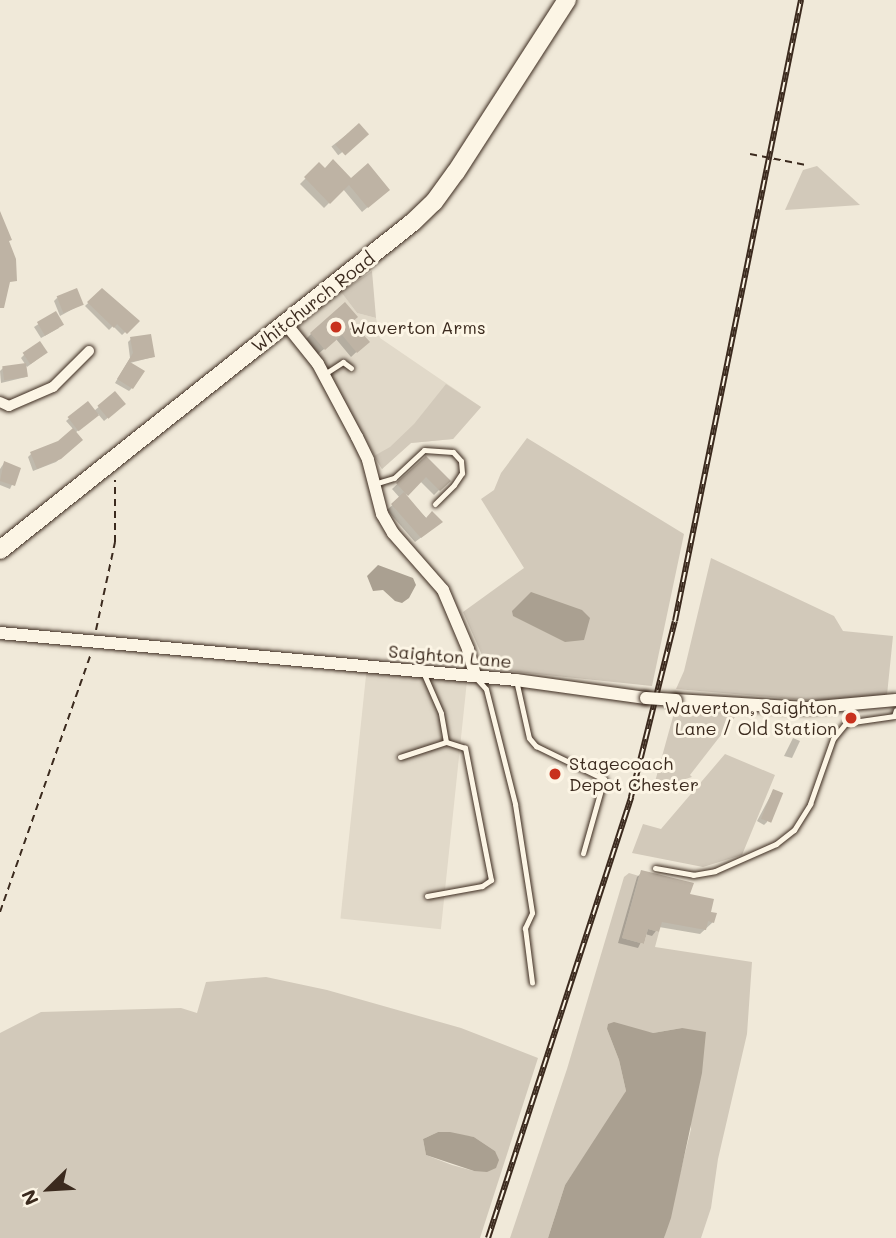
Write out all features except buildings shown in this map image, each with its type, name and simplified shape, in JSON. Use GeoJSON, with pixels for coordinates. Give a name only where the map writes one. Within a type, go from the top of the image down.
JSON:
{"type":"FeatureCollection","features":[{"type":"Feature","properties":{"kind":"highway","name":"Whitchurch Road"},"geometry":{"type":"LineString","coordinates":[[0,550],[286,324],[434,202],[567,0]]}},
{"type":"Feature","properties":{"kind":"street"},"geometry":{"type":"LineString","coordinates":[[286,324],[323,375],[368,460],[382,514],[393,533],[443,590],[468,649],[475,676]]}},
{"type":"Feature","properties":{"kind":"street"},"geometry":{"type":"LineString","coordinates":[[0,402],[9,406],[53,387],[89,351]]}},
{"type":"Feature","properties":{"kind":"street","name":"Saighton Lane"},"geometry":{"type":"LineString","coordinates":[[0,633],[516,680],[646,698],[807,708],[896,700]]}},
{"type":"Feature","properties":{"kind":"lane"},"geometry":{"type":"LineString","coordinates":[[323,375],[342,362],[351,368]]}},
{"type":"Feature","properties":{"kind":"lane"},"geometry":{"type":"LineString","coordinates":[[374,484],[394,478],[424,450],[453,452],[460,461],[462,473],[435,504]]}},
{"type":"Feature","properties":{"kind":"lane"},"geometry":{"type":"LineString","coordinates":[[423,671],[441,713],[446,742]]}},
{"type":"Feature","properties":{"kind":"lane"},"geometry":{"type":"LineString","coordinates":[[475,676],[486,689],[515,804],[533,913],[525,928],[532,983]]}},
{"type":"Feature","properties":{"kind":"lane"},"geometry":{"type":"LineString","coordinates":[[516,680],[528,738],[536,746],[604,779],[583,853]]}},
{"type":"Feature","properties":{"kind":"lane"},"geometry":{"type":"LineString","coordinates":[[655,868],[693,875],[715,871],[776,844],[794,830],[810,804],[833,739],[846,723],[894,716],[896,710]]}},
{"type":"Feature","properties":{"kind":"lane"},"geometry":{"type":"LineString","coordinates":[[400,757],[446,742],[465,748],[491,880],[482,886],[427,896]]}},
{"type":"Feature","properties":{"kind":"path"},"geometry":{"type":"LineString","coordinates":[[750,154],[806,166]]}},
{"type":"Feature","properties":{"kind":"path"},"geometry":{"type":"LineString","coordinates":[[0,912],[93,641],[114,542],[115,474],[110,464]]}},
{"type":"Feature","properties":{"kind":"shaded area"},"geometry":{"type":"Polygon","coordinates":[[[817,166],[860,205],[785,210],[803,170],[817,166]]]}},
{"type":"Feature","properties":{"kind":"shaded area"},"geometry":{"type":"Polygon","coordinates":[[[372,271],[376,318],[357,313],[341,292],[372,271]]]}},
{"type":"Feature","properties":{"kind":"shaded area"},"geometry":{"type":"Polygon","coordinates":[[[341,292],[357,313],[376,318],[380,338],[481,407],[453,439],[411,443],[382,469],[331,377],[298,327],[341,292]]]}},
{"type":"Feature","properties":{"kind":"shaded area"},"geometry":{"type":"Polygon","coordinates":[[[446,384],[481,407],[453,439],[411,443],[382,469],[374,456],[390,447],[414,424],[446,384]]]}},
{"type":"Feature","properties":{"kind":"shaded area"},"geometry":{"type":"Polygon","coordinates":[[[527,438],[684,534],[652,686],[488,669],[463,612],[524,568],[481,499],[494,490],[501,473],[527,438]]]}},
{"type":"Feature","properties":{"kind":"shaded area"},"geometry":{"type":"Polygon","coordinates":[[[711,558],[834,616],[843,631],[893,636],[887,695],[816,701],[676,689],[684,671],[711,558]]]}},
{"type":"Feature","properties":{"kind":"shaded area"},"geometry":{"type":"Polygon","coordinates":[[[378,565],[413,578],[416,585],[409,598],[402,603],[395,601],[383,590],[373,591],[367,576],[378,565]]]}},
{"type":"Feature","properties":{"kind":"shaded area"},"geometry":{"type":"Polygon","coordinates":[[[531,592],[582,610],[590,618],[584,640],[565,642],[513,616],[512,611],[531,592]]]}},
{"type":"Feature","properties":{"kind":"shaded area"},"geometry":{"type":"Polygon","coordinates":[[[367,666],[467,677],[441,929],[340,919],[367,666]]]}},
{"type":"Feature","properties":{"kind":"shaded area"},"geometry":{"type":"Polygon","coordinates":[[[672,708],[732,714],[735,717],[690,775],[692,777],[653,789],[674,713],[672,708]]]}},
{"type":"Feature","properties":{"kind":"shaded area"},"geometry":{"type":"Polygon","coordinates":[[[725,754],[775,775],[742,855],[703,867],[632,853],[643,824],[661,829],[725,754]]]}},
{"type":"Feature","properties":{"kind":"shaded area"},"geometry":{"type":"Polygon","coordinates":[[[629,873],[639,876],[622,938],[644,944],[648,929],[659,932],[655,947],[752,962],[747,1034],[718,1159],[711,1208],[701,1238],[664,1238],[691,1129],[682,1028],[653,1033],[607,1029],[619,1060],[626,1091],[623,1099],[565,1185],[548,1238],[510,1238],[567,1069],[624,877],[629,873]]]}},
{"type":"Feature","properties":{"kind":"shaded area"},"geometry":{"type":"Polygon","coordinates":[[[266,977],[327,990],[461,1028],[538,1058],[480,1238],[0,1238],[0,1033],[41,1012],[181,1008],[197,1013],[206,982],[266,977]],[[438,1132],[423,1139],[426,1155],[474,1171],[495,1151],[474,1137],[438,1132]]]}},
{"type":"Feature","properties":{"kind":"shaded area"},"geometry":{"type":"Polygon","coordinates":[[[614,1022],[653,1033],[682,1028],[706,1032],[702,1073],[671,1218],[664,1238],[548,1238],[565,1185],[626,1091],[619,1060],[607,1029],[608,1024],[614,1022]]]}},
{"type":"Feature","properties":{"kind":"shaded area"},"geometry":{"type":"Polygon","coordinates":[[[438,1132],[474,1137],[495,1151],[499,1160],[496,1168],[487,1172],[474,1171],[426,1155],[423,1139],[438,1132]]]}},
{"type":"Feature","properties":{"kind":"railway"},"geometry":{"type":"LineString","coordinates":[[488,1238],[631,797],[675,621],[801,0]]}},
{"type":"Feature","properties":{"kind":"place","name":"Waverton Arms"},"geometry":{"type":"Point","coordinates":[336,327]}},
{"type":"Feature","properties":{"kind":"place","name":"Waverton, Saighton Lane / Old Station"},"geometry":{"type":"Point","coordinates":[851,718]}},
{"type":"Feature","properties":{"kind":"place","name":"Stagecoach Depot Chester"},"geometry":{"type":"Point","coordinates":[555,774]}}]}
